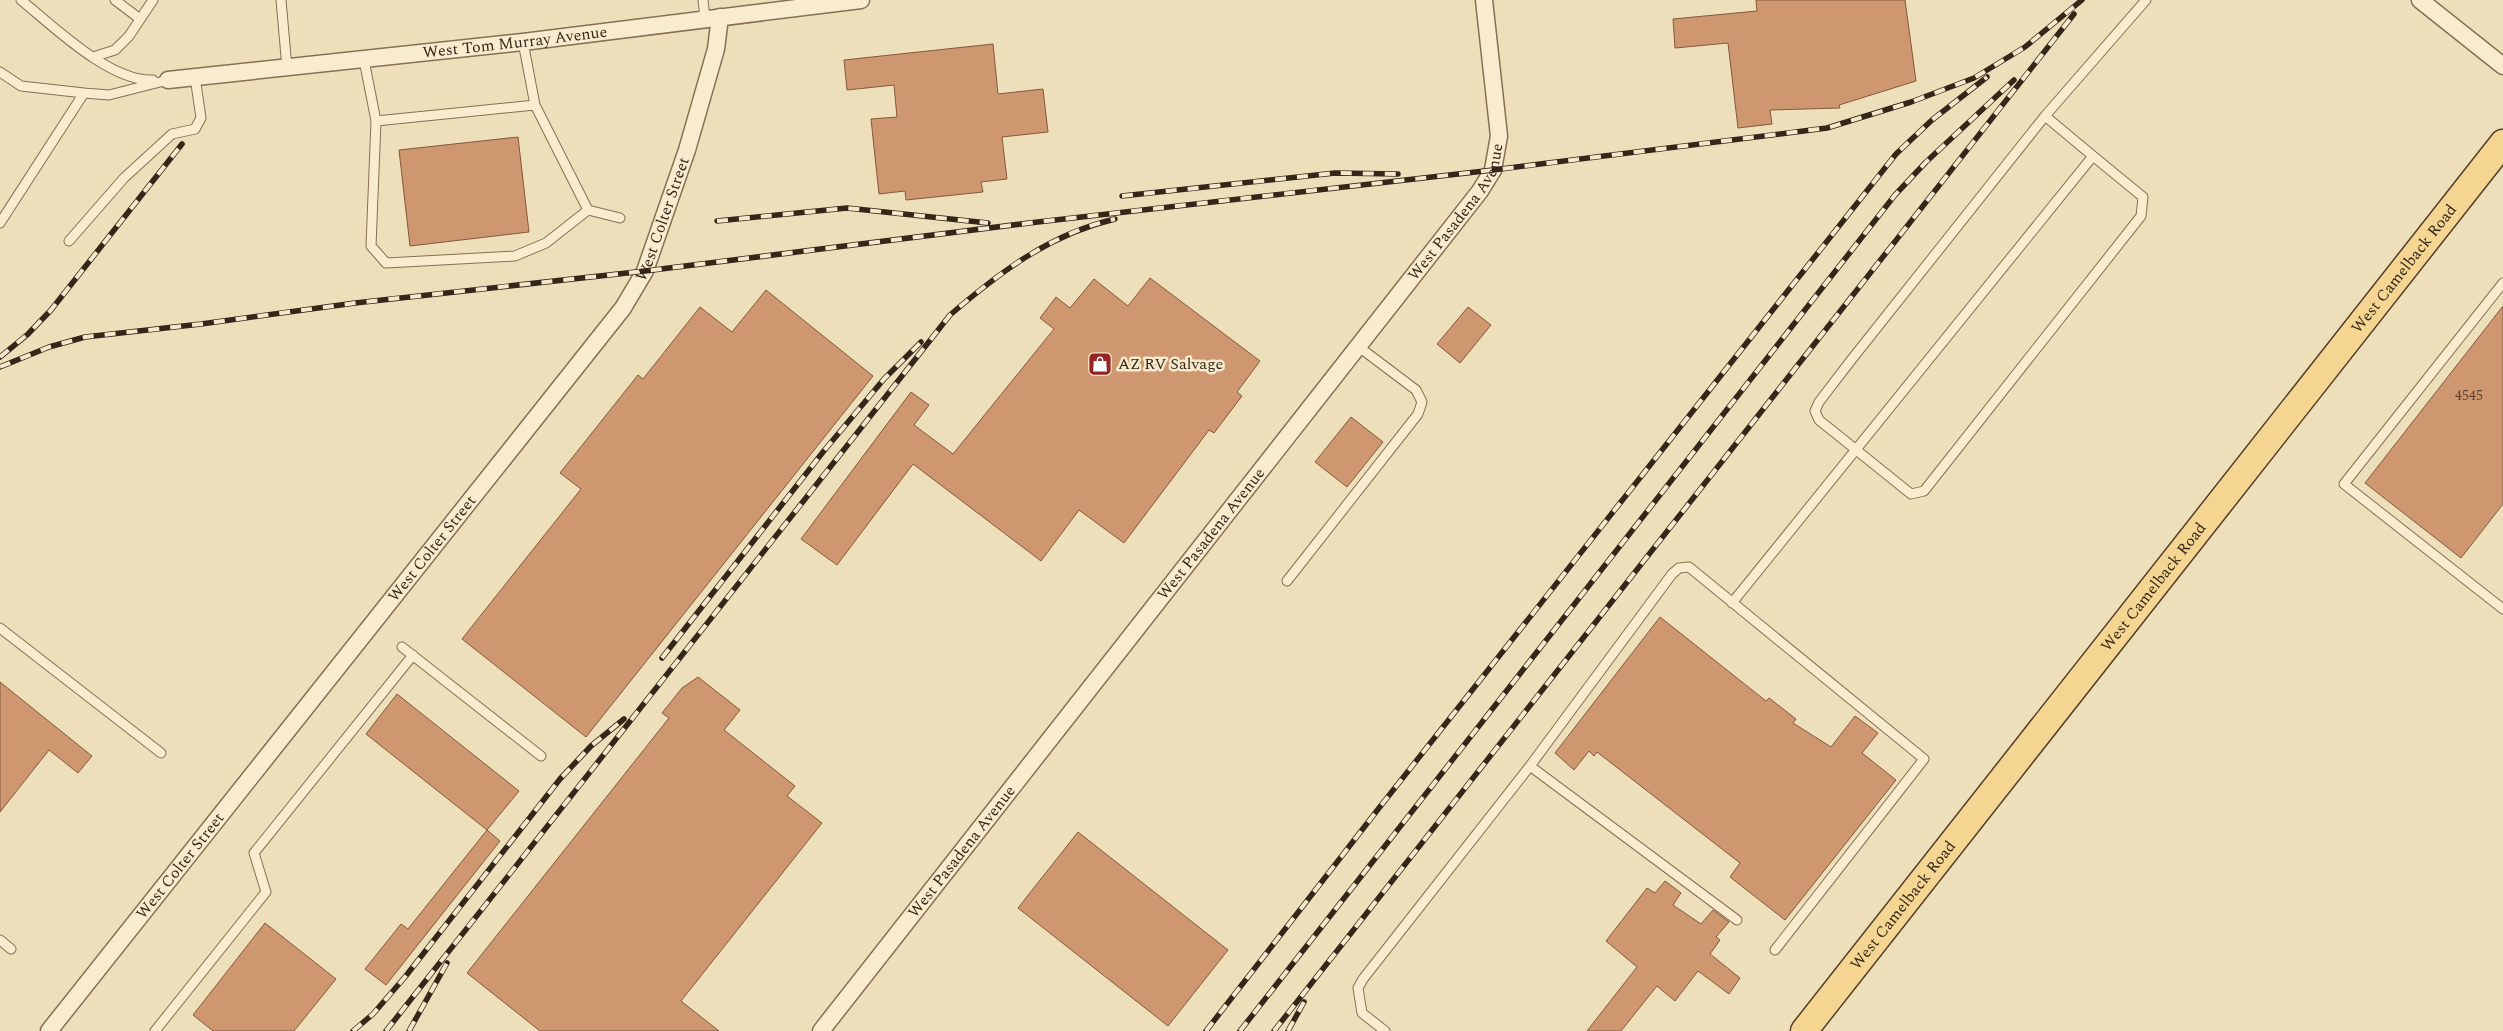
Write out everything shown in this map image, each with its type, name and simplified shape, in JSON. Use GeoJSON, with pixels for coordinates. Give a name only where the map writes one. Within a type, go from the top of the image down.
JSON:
{"type":"FeatureCollection","features":[{"type":"Feature","properties":{"kind":"main road","name":"West Camelback Road"},"geometry":{"type":"LineString","coordinates":[[1804,1031],[2503,142]]}},
{"type":"Feature","properties":{"kind":"street","name":"West Tom Murray Avenue"},"geometry":{"type":"LineString","coordinates":[[168,80],[523,42],[861,0]]}},
{"type":"Feature","properties":{"kind":"street","name":"West Pasadena Avenue"},"geometry":{"type":"LineString","coordinates":[[821,1031],[1468,209],[1493,170],[1499,136],[1484,0]]}},
{"type":"Feature","properties":{"kind":"street"},"geometry":{"type":"LineString","coordinates":[[2420,0],[2503,66]]}},
{"type":"Feature","properties":{"kind":"street","name":"West Colter Street"},"geometry":{"type":"LineString","coordinates":[[50,1031],[623,308],[645,271],[681,167],[716,49],[713,18]]}},
{"type":"Feature","properties":{"kind":"lane"},"geometry":{"type":"LineString","coordinates":[[21,0],[108,67],[127,76],[144,80],[168,80]]}},
{"type":"Feature","properties":{"kind":"lane"},"geometry":{"type":"LineString","coordinates":[[115,0],[140,19]]}},
{"type":"Feature","properties":{"kind":"lane"},"geometry":{"type":"LineString","coordinates":[[93,57],[115,50],[129,36],[153,0]]}},
{"type":"Feature","properties":{"kind":"lane"},"geometry":{"type":"LineString","coordinates":[[281,0],[287,68]]}},
{"type":"Feature","properties":{"kind":"lane"},"geometry":{"type":"LineString","coordinates":[[703,0],[713,18]]}},
{"type":"Feature","properties":{"kind":"lane"},"geometry":{"type":"LineString","coordinates":[[2045,116],[2144,197],[2141,216],[1924,491],[1911,494],[1818,420],[1815,411],[1819,402],[2045,116],[2146,0]]}},
{"type":"Feature","properties":{"kind":"lane"},"geometry":{"type":"LineString","coordinates":[[523,42],[535,105],[588,210],[620,218]]}},
{"type":"Feature","properties":{"kind":"lane"},"geometry":{"type":"LineString","coordinates":[[364,60],[376,121],[371,246],[386,263],[515,256],[546,244],[588,210]]}},
{"type":"Feature","properties":{"kind":"lane"},"geometry":{"type":"LineString","coordinates":[[0,72],[21,86],[84,94],[108,95],[168,80]]}},
{"type":"Feature","properties":{"kind":"lane"},"geometry":{"type":"LineString","coordinates":[[68,241],[124,178],[172,134],[195,129],[201,118],[195,77]]}},
{"type":"Feature","properties":{"kind":"lane"},"geometry":{"type":"LineString","coordinates":[[0,223],[84,94]]}},
{"type":"Feature","properties":{"kind":"lane"},"geometry":{"type":"LineString","coordinates":[[376,121],[535,105]]}},
{"type":"Feature","properties":{"kind":"lane"},"geometry":{"type":"LineString","coordinates":[[1732,603],[2094,156]]}},
{"type":"Feature","properties":{"kind":"lane"},"geometry":{"type":"LineString","coordinates":[[2503,283],[2344,484],[2503,610]]}},
{"type":"Feature","properties":{"kind":"lane"},"geometry":{"type":"LineString","coordinates":[[1287,581],[1418,414],[1422,402],[1416,390],[1359,347]]}},
{"type":"Feature","properties":{"kind":"lane"},"geometry":{"type":"LineString","coordinates":[[1385,1031],[1362,1013],[1358,988],[1363,979],[1530,766],[1672,574],[1679,568],[1689,566],[1924,758],[1775,950]]}},
{"type":"Feature","properties":{"kind":"lane"},"geometry":{"type":"LineString","coordinates":[[0,628],[161,753]]}},
{"type":"Feature","properties":{"kind":"lane"},"geometry":{"type":"LineString","coordinates":[[402,647],[540,756]]}},
{"type":"Feature","properties":{"kind":"lane"},"geometry":{"type":"LineString","coordinates":[[155,1031],[266,892],[254,854],[413,655]]}},
{"type":"Feature","properties":{"kind":"lane"},"geometry":{"type":"LineString","coordinates":[[1530,766],[1737,920]]}},
{"type":"Feature","properties":{"kind":"lane"},"geometry":{"type":"LineString","coordinates":[[0,940],[11,949]]}},
{"type":"Feature","properties":{"kind":"building"},"geometry":{"type":"Polygon","coordinates":[[[1756,0],[1905,0],[1916,81],[1839,105],[1840,108],[1770,110],[1772,124],[1738,128],[1728,43],[1675,48],[1673,19],[1757,11],[1756,0]]]}},
{"type":"Feature","properties":{"kind":"building"},"geometry":{"type":"Polygon","coordinates":[[[993,44],[998,94],[1043,89],[1048,132],[1002,137],[1007,179],[981,182],[983,192],[906,200],[905,191],[879,194],[871,119],[897,117],[894,85],[847,90],[844,60],[993,44]]]}},
{"type":"Feature","properties":{"kind":"building"},"geometry":{"type":"Polygon","coordinates":[[[518,137],[529,232],[410,246],[399,150],[518,137]]]}},
{"type":"Feature","properties":{"kind":"building"},"geometry":{"type":"Polygon","coordinates":[[[1150,278],[1260,361],[1237,392],[1242,396],[1214,433],[1209,430],[1124,543],[1079,510],[1041,561],[913,464],[837,565],[801,539],[911,392],[929,405],[914,425],[953,454],[1054,329],[1040,318],[1056,297],[1070,308],[1094,279],[1128,306],[1150,278]]]}},
{"type":"Feature","properties":{"kind":"building"},"geometry":{"type":"Polygon","coordinates":[[[766,290],[873,376],[586,737],[462,639],[581,489],[560,473],[638,375],[643,379],[700,307],[732,332],[766,290]]]}},
{"type":"Feature","properties":{"kind":"building"},"geometry":{"type":"Polygon","coordinates":[[[2503,306],[2503,504],[2461,558],[2365,483],[2503,306]]]}},
{"type":"Feature","properties":{"kind":"building"},"geometry":{"type":"Polygon","coordinates":[[[1468,307],[1491,325],[1460,363],[1437,344],[1468,307]]]}},
{"type":"Feature","properties":{"kind":"building"},"geometry":{"type":"Polygon","coordinates":[[[1351,417],[1383,442],[1347,487],[1315,462],[1351,417]]]}},
{"type":"Feature","properties":{"kind":"building"},"geometry":{"type":"Polygon","coordinates":[[[1660,617],[1766,701],[1769,698],[1796,719],[1793,723],[1831,747],[1855,716],[1878,733],[1862,753],[1896,780],[1785,920],[1730,877],[1740,863],[1597,752],[1594,756],[1589,751],[1574,770],[1555,753],[1660,617]]]}},
{"type":"Feature","properties":{"kind":"building"},"geometry":{"type":"Polygon","coordinates":[[[698,677],[740,710],[724,730],[795,786],[787,796],[822,823],[681,1001],[719,1031],[540,1031],[467,973],[669,718],[662,713],[682,688],[698,677]]]}},
{"type":"Feature","properties":{"kind":"building"},"geometry":{"type":"Polygon","coordinates":[[[0,682],[92,756],[78,773],[49,750],[0,812],[0,682]]]}},
{"type":"Feature","properties":{"kind":"building"},"geometry":{"type":"Polygon","coordinates":[[[397,694],[519,791],[487,830],[366,734],[397,694]]]}},
{"type":"Feature","properties":{"kind":"building"},"geometry":{"type":"Polygon","coordinates":[[[487,830],[500,841],[386,985],[365,969],[401,924],[408,929],[487,830]]]}},
{"type":"Feature","properties":{"kind":"building"},"geometry":{"type":"Polygon","coordinates":[[[1078,832],[1228,950],[1168,1026],[1018,908],[1078,832]]]}},
{"type":"Feature","properties":{"kind":"building"},"geometry":{"type":"Polygon","coordinates":[[[1665,881],[1681,893],[1673,905],[1701,924],[1713,910],[1729,922],[1716,937],[1720,940],[1710,954],[1740,978],[1729,994],[1698,971],[1675,1001],[1657,986],[1621,1031],[1587,1031],[1637,967],[1606,941],[1647,888],[1655,893],[1665,881]]]}},
{"type":"Feature","properties":{"kind":"building"},"geometry":{"type":"Polygon","coordinates":[[[265,923],[336,979],[294,1031],[213,1031],[193,1015],[265,923]]]}},
{"type":"Feature","properties":{"kind":"railway"},"geometry":{"type":"LineString","coordinates":[[0,367],[49,347],[85,337],[201,324],[355,303],[645,271],[1029,223],[1493,170],[1827,128],[1911,102],[1974,78],[2025,47],[2082,0]]}},
{"type":"Feature","properties":{"kind":"railway"},"geometry":{"type":"LineString","coordinates":[[1274,1031],[2074,14]]}},
{"type":"Feature","properties":{"kind":"railway"},"geometry":{"type":"LineString","coordinates":[[1206,1031],[1379,808],[1896,154],[1932,120],[1987,77]]}},
{"type":"Feature","properties":{"kind":"railway"},"geometry":{"type":"LineString","coordinates":[[1240,1031],[1895,195],[1926,162],[2014,80]]}},
{"type":"Feature","properties":{"kind":"railway"},"geometry":{"type":"LineString","coordinates":[[0,357],[28,334],[51,310],[182,144]]}},
{"type":"Feature","properties":{"kind":"railway"},"geometry":{"type":"LineString","coordinates":[[1122,196],[1335,173],[1398,174]]}},
{"type":"Feature","properties":{"kind":"railway"},"geometry":{"type":"LineString","coordinates":[[717,221],[847,208],[988,223]]}},
{"type":"Feature","properties":{"kind":"railway"},"geometry":{"type":"LineString","coordinates":[[386,1031],[950,315],[1027,256],[1069,234],[1115,219]]}},
{"type":"Feature","properties":{"kind":"railway"},"geometry":{"type":"LineString","coordinates":[[662,658],[823,452],[884,379],[921,342]]}},
{"type":"Feature","properties":{"kind":"railway"},"geometry":{"type":"LineString","coordinates":[[353,1031],[373,1014],[405,977],[560,779],[591,746],[624,719]]}},
{"type":"Feature","properties":{"kind":"railway"},"geometry":{"type":"LineString","coordinates":[[409,1031],[447,963]]}},
{"type":"Feature","properties":{"kind":"railway"},"geometry":{"type":"LineString","coordinates":[[1288,1031],[1304,1002]]}},
{"type":"Feature","properties":{"kind":"place","name":"AZ RV Salvage"},"geometry":{"type":"Point","coordinates":[1100,364]}}]}
